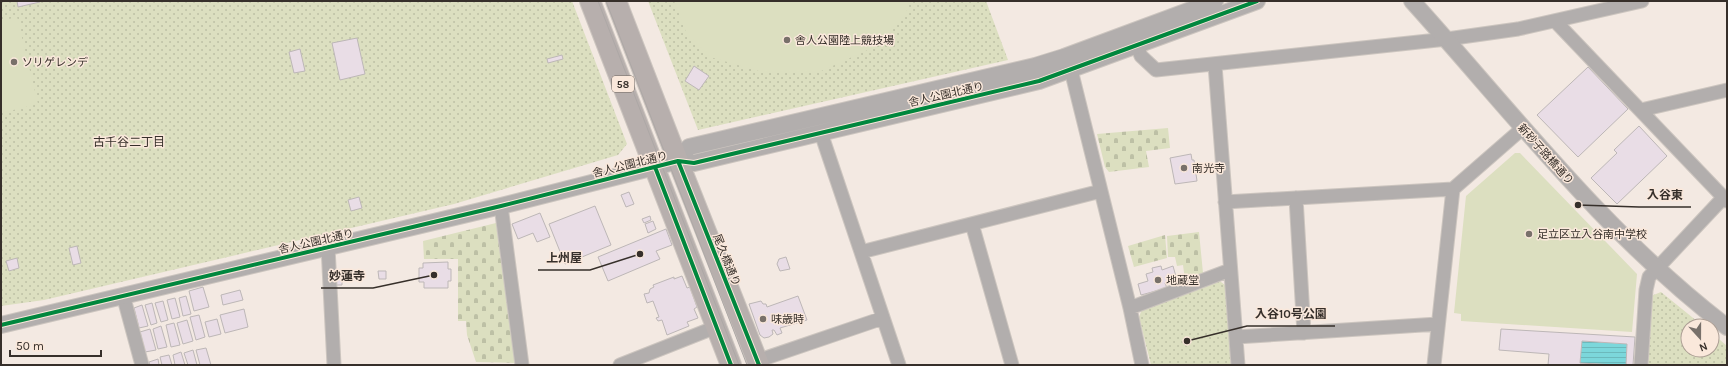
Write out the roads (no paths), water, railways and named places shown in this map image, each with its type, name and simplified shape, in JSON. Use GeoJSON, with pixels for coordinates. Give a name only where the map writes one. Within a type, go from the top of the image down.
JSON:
{"type":"FeatureCollection","features":[{"type":"Feature","properties":{"kind":"main road","name":"58"},"geometry":{"type":"LineString","coordinates":[[590,1],[731,365]]}},
{"type":"Feature","properties":{"kind":"main road","name":"尾久橋通り"},"geometry":{"type":"LineString","coordinates":[[616,1],[758,363]]}},
{"type":"Feature","properties":{"kind":"street","name":"舎人公園北通り"},"geometry":{"type":"LineString","coordinates":[[678,161],[689,148],[1035,66],[1064,57],[1215,1]]}},
{"type":"Feature","properties":{"kind":"street","name":"舎人公園北通り"},"geometry":{"type":"LineString","coordinates":[[1,325],[501,206],[678,161],[694,163],[1039,81],[1257,1]]}},
{"type":"Feature","properties":{"kind":"street","name":"新砂子路橋通り"},"geometry":{"type":"LineString","coordinates":[[1412,1],[1523,128],[1605,217],[1656,268],[1727,327]]}},
{"type":"Feature","properties":{"kind":"street"},"geometry":{"type":"LineString","coordinates":[[1137,46],[1141,56],[1156,70],[1215,65],[1447,40],[1518,29],[1642,1]]}},
{"type":"Feature","properties":{"kind":"street"},"geometry":{"type":"LineString","coordinates":[[1555,21],[1725,199],[1656,268],[1649,277],[1646,290],[1641,365]]}},
{"type":"Feature","properties":{"kind":"street"},"geometry":{"type":"LineString","coordinates":[[1215,65],[1238,365]]}},
{"type":"Feature","properties":{"kind":"street"},"geometry":{"type":"LineString","coordinates":[[1071,70],[1130,308],[1142,365]]}},
{"type":"Feature","properties":{"kind":"street"},"geometry":{"type":"LineString","coordinates":[[1641,110],[1727,90]]}},
{"type":"Feature","properties":{"kind":"street"},"geometry":{"type":"LineString","coordinates":[[1225,202],[1453,189],[1523,128]]}},
{"type":"Feature","properties":{"kind":"street"},"geometry":{"type":"LineString","coordinates":[[821,133],[899,365]]}},
{"type":"Feature","properties":{"kind":"street"},"geometry":{"type":"LineString","coordinates":[[1434,365],[1453,189]]}},
{"type":"Feature","properties":{"kind":"street"},"geometry":{"type":"LineString","coordinates":[[861,252],[1101,191]]}},
{"type":"Feature","properties":{"kind":"street"},"geometry":{"type":"LineString","coordinates":[[1296,198],[1304,333]]}},
{"type":"Feature","properties":{"kind":"street"},"geometry":{"type":"LineString","coordinates":[[501,206],[522,365]]}},
{"type":"Feature","properties":{"kind":"street"},"geometry":{"type":"LineString","coordinates":[[972,224],[1012,365]]}},
{"type":"Feature","properties":{"kind":"street"},"geometry":{"type":"LineString","coordinates":[[328,247],[334,365]]}},
{"type":"Feature","properties":{"kind":"street"},"geometry":{"type":"LineString","coordinates":[[1130,308],[1230,270]]}},
{"type":"Feature","properties":{"kind":"street"},"geometry":{"type":"LineString","coordinates":[[123,295],[142,365]]}},
{"type":"Feature","properties":{"kind":"street"},"geometry":{"type":"LineString","coordinates":[[758,363],[883,318]]}},
{"type":"Feature","properties":{"kind":"street"},"geometry":{"type":"LineString","coordinates":[[1236,337],[1438,324]]}},
{"type":"Feature","properties":{"kind":"street"},"geometry":{"type":"LineString","coordinates":[[620,365],[716,327]]}},
{"type":"Feature","properties":{"kind":"water"},"geometry":{"type":"Polygon","coordinates":[[[1582,341],[1627,344],[1626,365],[1580,363],[1582,341]]]}},
{"type":"Feature","properties":{"kind":"tram line"},"geometry":{"type":"LineString","coordinates":[[598,1],[739,365]]}},
{"type":"Feature","properties":{"kind":"tram line"},"geometry":{"type":"LineString","coordinates":[[606,1],[747,365]]}},
{"type":"Feature","properties":{"kind":"place","name":"舎人公園陸上競技場"},"geometry":{"type":"Point","coordinates":[787,40]}},
{"type":"Feature","properties":{"kind":"place","name":"ソリゲレンデ"},"geometry":{"type":"Point","coordinates":[14,62]}},
{"type":"Feature","properties":{"kind":"place","name":"南光寺"},"geometry":{"type":"Point","coordinates":[1184,168]}},
{"type":"Feature","properties":{"kind":"place","name":"入谷東"},"geometry":{"type":"Point","coordinates":[1578,205]}},
{"type":"Feature","properties":{"kind":"place","name":"足立区立入谷南中学校"},"geometry":{"type":"Point","coordinates":[1529,234]}},
{"type":"Feature","properties":{"kind":"place","name":"上州屋"},"geometry":{"type":"Point","coordinates":[640,254]}},
{"type":"Feature","properties":{"kind":"place","name":"妙蓮寺"},"geometry":{"type":"Point","coordinates":[434,275]}},
{"type":"Feature","properties":{"kind":"place","name":"地蔵堂"},"geometry":{"type":"Point","coordinates":[1158,280]}},
{"type":"Feature","properties":{"kind":"place","name":"味歳時"},"geometry":{"type":"Point","coordinates":[763,319]}},
{"type":"Feature","properties":{"kind":"place","name":"入谷10号公園"},"geometry":{"type":"Point","coordinates":[1187,341]}},
{"type":"Feature","properties":{"kind":"district","name":"古千谷二丁目"},"geometry":{"type":"Point","coordinates":[129,142]}}]}
